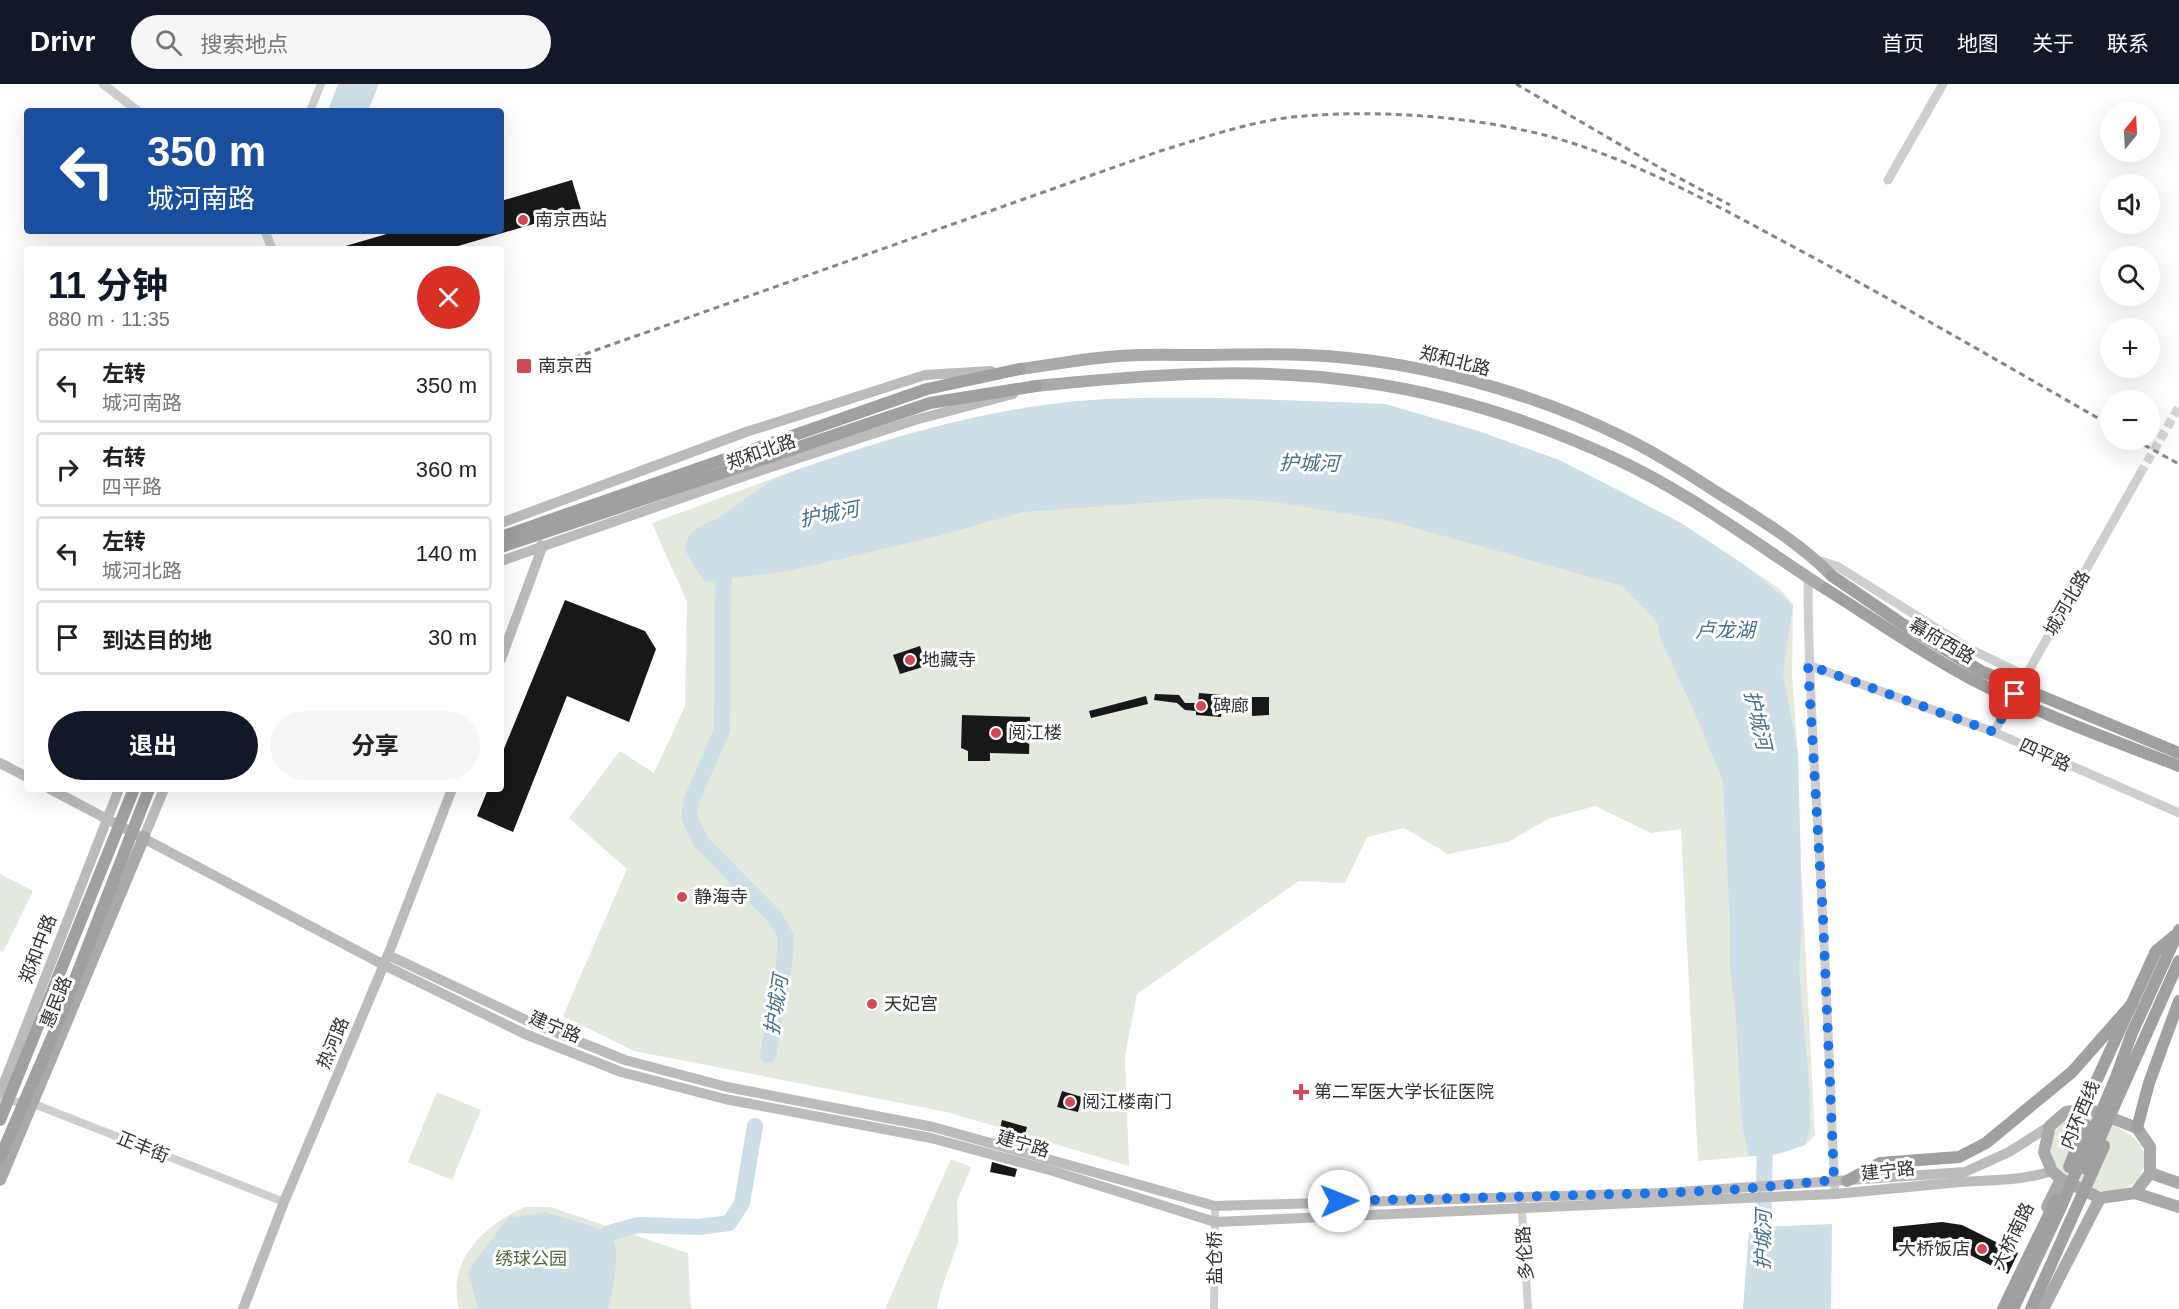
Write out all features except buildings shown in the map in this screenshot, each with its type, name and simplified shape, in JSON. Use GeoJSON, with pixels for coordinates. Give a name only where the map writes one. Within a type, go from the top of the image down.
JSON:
{"type":"FeatureCollection","features":[{"type":"Feature","properties":{"kind":"highway","name":"郑和北路"},"geometry":{"type":"LineString","coordinates":[[504,536],[927,389],[1020,369]]}},
{"type":"Feature","properties":{"kind":"highway","name":"郑和北路"},"geometry":{"type":"LineString","coordinates":[[504,546],[930,403],[1036,386]]}},
{"type":"Feature","properties":{"kind":"highway","name":"幕府西路"},"geometry":{"type":"LineString","coordinates":[[1832,576],[1904,625],[1981,671],[2179,753]]}},
{"type":"Feature","properties":{"kind":"highway","name":"幕府西路"},"geometry":{"type":"LineString","coordinates":[[1826,589],[1898,636],[1976,681],[2042,711],[2179,766]]}},
{"type":"Feature","properties":{"kind":"highway"},"geometry":{"type":"LineString","coordinates":[[0,1120],[133,792]]}},
{"type":"Feature","properties":{"kind":"highway"},"geometry":{"type":"LineString","coordinates":[[0,1158],[56,1029],[148,792]]}},
{"type":"Feature","properties":{"kind":"highway"},"geometry":{"type":"LineString","coordinates":[[2084,1110],[2156,951],[2178,932]]}},
{"type":"Feature","properties":{"kind":"highway","name":"内环西线"},"geometry":{"type":"LineString","coordinates":[[2013,1309],[2061,1207],[2116,1077],[2132,1033],[2178,932]]}},
{"type":"Feature","properties":{"kind":"highway","name":"内环西线"},"geometry":{"type":"LineString","coordinates":[[2021,1309],[2067,1214],[2119,1091],[2179,961]]}},
{"type":"Feature","properties":{"kind":"highway"},"geometry":{"type":"LineString","coordinates":[[2137,1128],[2149,1083],[2179,1002]]}},
{"type":"Feature","properties":{"kind":"highway"},"geometry":{"type":"LineString","coordinates":[[1835,1181],[1880,1163],[1959,1157],[1986,1143],[2072,1072],[2132,1004]]}},
{"type":"Feature","properties":{"kind":"highway"},"geometry":{"type":"LineString","coordinates":[[2003,1309],[2058,1196],[2114,1062],[2132,1033]]}},
{"type":"Feature","properties":{"kind":"highway"},"geometry":{"type":"LineString","coordinates":[[2031,1309],[2093,1176],[2109,1132],[2119,1091]]}},
{"type":"Feature","properties":{"kind":"main road","name":"郑和北路"},"geometry":{"type":"LineString","coordinates":[[504,522],[746,432],[925,375],[1020,369],[1119,356],[1307,355],[1361,360],[1430,372],[1502,391],[1625,437],[1719,493],[1817,560],[1832,576]]}},
{"type":"Feature","properties":{"kind":"main road","name":"郑和北路"},"geometry":{"type":"LineString","coordinates":[[504,560],[764,469],[915,420],[985,403],[1036,386],[1119,377],[1262,374],[1362,381],[1424,393],[1493,411],[1614,458],[1668,486],[1722,519],[1826,589]]}},
{"type":"Feature","properties":{"kind":"main road"},"geometry":{"type":"LineString","coordinates":[[504,651],[542,548],[531,513]]}},
{"type":"Feature","properties":{"kind":"main road"},"geometry":{"type":"LineString","coordinates":[[0,763],[24,775]]}},
{"type":"Feature","properties":{"kind":"main road","name":"建宁路"},"geometry":{"type":"LineString","coordinates":[[56,792],[386,960],[525,1034],[621,1072],[725,1099],[931,1138],[1053,1171],[1215,1222],[1522,1209],[1740,1194],[1835,1181],[1965,1172],[2009,1152],[2050,1126]]}},
{"type":"Feature","properties":{"kind":"main road"},"geometry":{"type":"LineString","coordinates":[[106,818],[118,792]]}},
{"type":"Feature","properties":{"kind":"main road"},"geometry":{"type":"LineString","coordinates":[[144,837],[163,792]]}},
{"type":"Feature","properties":{"kind":"main road","name":"热河路"},"geometry":{"type":"LineString","coordinates":[[243,1309],[284,1202],[386,960],[451,792]]}},
{"type":"Feature","properties":{"kind":"main road","name":"郑和中路"},"geometry":{"type":"LineString","coordinates":[[0,1093],[106,818]]}},
{"type":"Feature","properties":{"kind":"main road","name":"惠民路"},"geometry":{"type":"LineString","coordinates":[[0,1180],[144,837]]}},
{"type":"Feature","properties":{"kind":"main road","name":"建宁路"},"geometry":{"type":"LineString","coordinates":[[386,960],[587,1046],[645,1066],[727,1087],[933,1127],[1215,1206],[1521,1197],[1835,1194],[2057,1175]]}},
{"type":"Feature","properties":{"kind":"main road"},"geometry":{"type":"LineString","coordinates":[[2135,1193],[2150,1173],[2150,1147],[2137,1128],[2089,1110],[2066,1112],[2050,1126],[2044,1152],[2057,1175],[2100,1198],[2135,1193],[2179,1207]]}},
{"type":"Feature","properties":{"kind":"main road"},"geometry":{"type":"LineString","coordinates":[[2150,1173],[2179,1183]]}},
{"type":"Feature","properties":{"kind":"main road","name":"大桥南路"},"geometry":{"type":"LineString","coordinates":[[1998,1309],[2057,1175]]}},
{"type":"Feature","properties":{"kind":"main road"},"geometry":{"type":"LineString","coordinates":[[2043,1309],[2100,1198]]}},
{"type":"Feature","properties":{"kind":"street"},"geometry":{"type":"LineString","coordinates":[[103,84],[134,108]]}},
{"type":"Feature","properties":{"kind":"street"},"geometry":{"type":"LineString","coordinates":[[311,108],[321,84]]}},
{"type":"Feature","properties":{"kind":"street"},"geometry":{"type":"LineString","coordinates":[[1888,180],[1943,84]]}},
{"type":"Feature","properties":{"kind":"street","name":"城河北路"},"geometry":{"type":"LineString","coordinates":[[1994,732],[2140,474]]}},
{"type":"Feature","properties":{"kind":"street"},"geometry":{"type":"LineString","coordinates":[[1817,560],[1837,566],[1968,648],[2026,676]]}},
{"type":"Feature","properties":{"kind":"street"},"geometry":{"type":"LineString","coordinates":[[1808,577],[1808,665],[1823,918],[1835,1194]]}},
{"type":"Feature","properties":{"kind":"street","name":"四平路"},"geometry":{"type":"LineString","coordinates":[[1808,665],[1994,732],[2179,813]]}},
{"type":"Feature","properties":{"kind":"street","name":"正丰街"},"geometry":{"type":"LineString","coordinates":[[0,1100],[33,1104],[284,1202]]}},
{"type":"Feature","properties":{"kind":"street","name":"多伦路"},"geometry":{"type":"LineString","coordinates":[[1521,1197],[1528,1309]]}},
{"type":"Feature","properties":{"kind":"street","name":"盐仓桥"},"geometry":{"type":"LineString","coordinates":[[1214,1309],[1215,1206]]}},
{"type":"Feature","properties":{"kind":"green space"},"geometry":{"type":"Polygon","coordinates":[[[1224,398],[1385,404],[1478,431],[1559,460],[1681,523],[1780,589],[1793,605],[1792,676],[1798,755],[1801,866],[1815,1135],[1805,1145],[1778,1154],[1698,1161],[1681,829],[1651,833],[1595,806],[1548,819],[1508,842],[1448,854],[1404,828],[1367,837],[1345,883],[1299,881],[1137,994],[1125,1056],[1129,1166],[947,1112],[634,1051],[563,1016],[627,869],[569,818],[620,751],[654,773],[685,706],[687,602],[652,523],[831,458],[923,430],[969,419],[1016,410],[1068,404],[1120,400],[1224,398]]]}},
{"type":"Feature","properties":{"kind":"green space"},"geometry":{"type":"Polygon","coordinates":[[[0,874],[33,891],[3,952],[0,951],[0,874]]]}},
{"type":"Feature","properties":{"kind":"green space"},"geometry":{"type":"Polygon","coordinates":[[[437,1092],[481,1110],[452,1180],[408,1162],[437,1092]]]}},
{"type":"Feature","properties":{"kind":"green space"},"geometry":{"type":"Polygon","coordinates":[[[2077,1115],[2089,1116],[2108,1123],[2131,1135],[2142,1147],[2145,1163],[2140,1175],[2129,1187],[2104,1191],[2071,1178],[2055,1164],[2050,1147],[2055,1131],[2061,1124],[2077,1115]]]}},
{"type":"Feature","properties":{"kind":"green space"},"geometry":{"type":"Polygon","coordinates":[[[951,1159],[971,1167],[957,1201],[958,1242],[937,1309],[885,1309],[951,1159]]]}},
{"type":"Feature","properties":{"kind":"green space","name":"绣球公园"},"geometry":{"type":"Polygon","coordinates":[[[526,1207],[550,1207],[688,1253],[691,1309],[459,1309],[456,1291],[458,1275],[472,1246],[496,1223],[526,1207]]]}},
{"type":"Feature","properties":{"kind":"water"},"geometry":{"type":"Polygon","coordinates":[[[338,84],[379,84],[369,108],[329,108],[338,84]]]}},
{"type":"Feature","properties":{"kind":"water","name":"卢龙湖"},"geometry":{"type":"Polygon","coordinates":[[[1124,398],[1224,398],[1385,404],[1478,431],[1559,460],[1681,523],[1743,564],[1793,605],[1783,673],[1798,755],[1802,919],[1799,970],[1810,1093],[1810,1131],[1805,1145],[1778,1154],[1749,1156],[1742,1125],[1736,1019],[1730,969],[1723,782],[1691,704],[1662,643],[1657,622],[1622,586],[1390,521],[1275,502],[1216,498],[1023,512],[938,536],[789,571],[705,582],[685,547],[687,540],[695,530],[725,514],[751,494],[786,474],[903,436],[996,413],[1059,403],[1124,398]]]}},
{"type":"Feature","properties":{"kind":"water","name":"绣球公园"},"geometry":{"type":"Polygon","coordinates":[[[545,1212],[596,1227],[613,1238],[616,1268],[608,1309],[478,1309],[468,1271],[508,1218],[545,1212]]]}},
{"type":"Feature","properties":{"kind":"water"},"geometry":{"type":"Polygon","coordinates":[[[1832,1224],[1831,1309],[1743,1309],[1749,1232],[1760,1231],[1760,1227],[1832,1224]]]}},
{"type":"Feature","properties":{"kind":"waterway","name":"护城河"},"geometry":{"type":"LineString","coordinates":[[726,557],[723,589],[722,730],[692,799],[689,817],[701,842],[774,916],[786,937],[784,964],[768,1055]]}},
{"type":"Feature","properties":{"kind":"waterway"},"geometry":{"type":"LineString","coordinates":[[609,1233],[638,1225],[699,1227],[729,1223],[742,1203],[755,1126]]}},
{"type":"Feature","properties":{"kind":"waterway","name":"护城河"},"geometry":{"type":"LineString","coordinates":[[1763,1248],[1765,1133]]}},
{"type":"Feature","properties":{"kind":"tunnel"},"geometry":{"type":"LineString","coordinates":[[2140,474],[2179,407]]}},
{"type":"Feature","properties":{"kind":"railway"},"geometry":{"type":"LineString","coordinates":[[1516,84],[1662,169],[1730,205]]}},
{"type":"Feature","properties":{"kind":"railway"},"geometry":{"type":"LineString","coordinates":[[565,361],[1160,151],[1214,135],[1268,121],[1305,116],[1409,115],[1481,122],[1549,136],[1606,155],[1656,176],[1945,330],[2100,419]]}},
{"type":"Feature","properties":{"kind":"railway"},"geometry":{"type":"LineString","coordinates":[[2153,450],[2179,464]]}},
{"type":"Feature","properties":{"kind":"place","name":"南京西站"},"geometry":{"type":"Point","coordinates":[523,220]}},
{"type":"Feature","properties":{"kind":"place","name":"南京西"},"geometry":{"type":"Point","coordinates":[524,366]}},
{"type":"Feature","properties":{"kind":"place","name":"地藏寺"},"geometry":{"type":"Point","coordinates":[910,660]}},
{"type":"Feature","properties":{"kind":"place","name":"碑廊"},"geometry":{"type":"Point","coordinates":[1201,706]}},
{"type":"Feature","properties":{"kind":"place","name":"阅江楼"},"geometry":{"type":"Point","coordinates":[996,733]}},
{"type":"Feature","properties":{"kind":"place","name":"静海寺"},"geometry":{"type":"Point","coordinates":[682,897]}},
{"type":"Feature","properties":{"kind":"place","name":"天妃宫"},"geometry":{"type":"Point","coordinates":[872,1004]}},
{"type":"Feature","properties":{"kind":"place","name":"第二军医大学长征医院"},"geometry":{"type":"Point","coordinates":[1301,1092]}},
{"type":"Feature","properties":{"kind":"place","name":"阅江楼南门"},"geometry":{"type":"Point","coordinates":[1070,1102]}},
{"type":"Feature","properties":{"kind":"place","name":"大桥饭店"},"geometry":{"type":"Point","coordinates":[1982,1249]}},
{"type":"Feature","properties":{"kind":"route"},"geometry":{"type":"LineString","coordinates":[[1339,1201],[1664,1193],[1743,1189],[1834,1180],[1823,918],[1808,665],[1994,732],[2015,694]]}}]}
